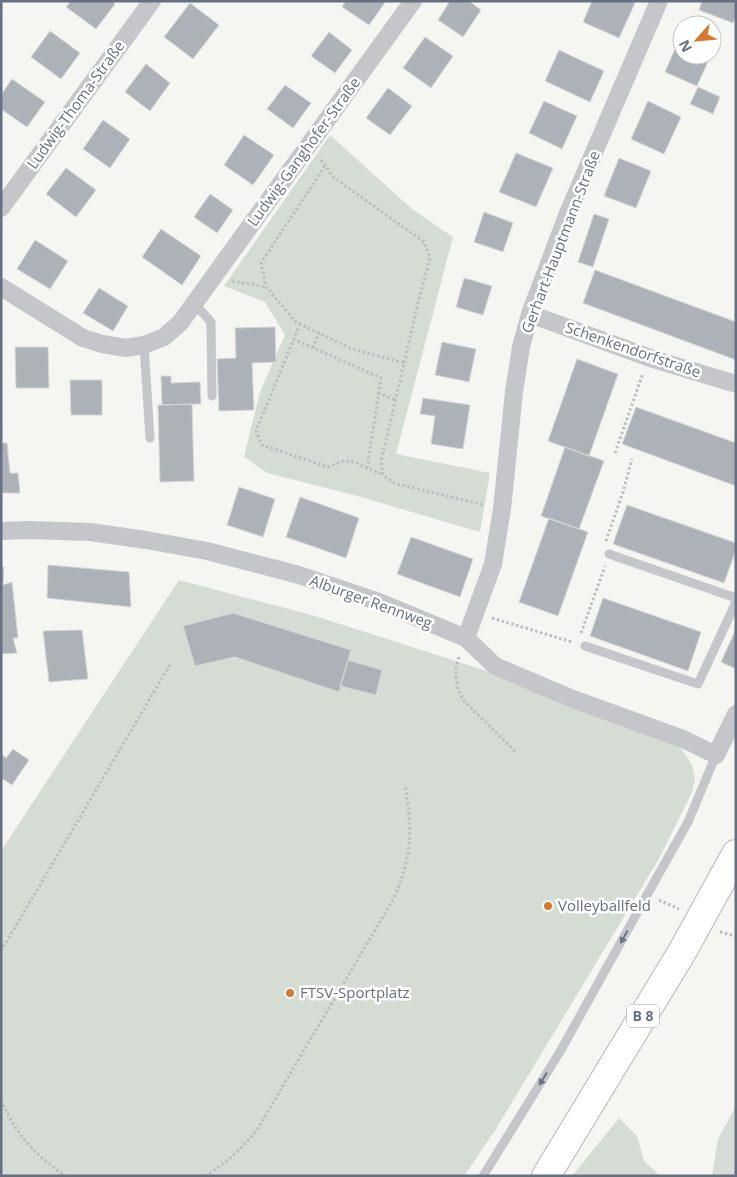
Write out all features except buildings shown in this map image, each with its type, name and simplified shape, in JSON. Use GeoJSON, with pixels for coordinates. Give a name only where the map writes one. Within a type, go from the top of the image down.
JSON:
{"type":"FeatureCollection","features":[{"type":"Feature","properties":{"kind":"main road","name":"B 8"},"geometry":{"type":"LineString","coordinates":[[546,1176],[682,952],[736,854]]}},
{"type":"Feature","properties":{"kind":"street","name":"Ludwig-Thoma-Straße"},"geometry":{"type":"LineString","coordinates":[[1,208],[152,1]]}},
{"type":"Feature","properties":{"kind":"street","name":"Ludwig-Ganghofer-Straße"},"geometry":{"type":"LineString","coordinates":[[1,287],[83,338],[102,344],[126,348],[144,345],[164,337],[180,323],[413,1]]}},
{"type":"Feature","properties":{"kind":"street","name":"Gerhart-Hauptmann-Straße"},"geometry":{"type":"LineString","coordinates":[[466,638],[493,564],[502,510],[514,392],[521,348],[530,314],[568,213],[659,1]]}},
{"type":"Feature","properties":{"kind":"street","name":"Schenkendorfstraße"},"geometry":{"type":"LineString","coordinates":[[530,314],[648,357],[736,384]]}},
{"type":"Feature","properties":{"kind":"street","name":"Alburger Rennweg"},"geometry":{"type":"LineString","coordinates":[[1,531],[90,532],[207,551],[299,576],[379,602],[466,638],[495,666],[573,699],[683,739],[716,755]]}},
{"type":"Feature","properties":{"kind":"street"},"geometry":{"type":"LineString","coordinates":[[716,755],[736,714]]}},
{"type":"Feature","properties":{"kind":"lane"},"geometry":{"type":"LineString","coordinates":[[194,303],[211,322],[212,396]]}},
{"type":"Feature","properties":{"kind":"lane"},"geometry":{"type":"LineString","coordinates":[[144,345],[150,438]]}},
{"type":"Feature","properties":{"kind":"lane"},"geometry":{"type":"LineString","coordinates":[[609,554],[736,598]]}},
{"type":"Feature","properties":{"kind":"lane"},"geometry":{"type":"LineString","coordinates":[[585,646],[698,684],[736,602]]}},
{"type":"Feature","properties":{"kind":"lane"},"geometry":{"type":"LineString","coordinates":[[483,1176],[561,1050],[648,895],[688,822],[716,755]]}},
{"type":"Feature","properties":{"kind":"path"},"geometry":{"type":"LineString","coordinates":[[312,140],[318,156],[333,177],[424,242],[430,258],[381,462],[383,475]]}},
{"type":"Feature","properties":{"kind":"path"},"geometry":{"type":"LineString","coordinates":[[325,166],[261,263],[266,287],[296,322],[352,349],[404,363]]}},
{"type":"Feature","properties":{"kind":"path"},"geometry":{"type":"LineString","coordinates":[[213,278],[266,287]]}},
{"type":"Feature","properties":{"kind":"path"},"geometry":{"type":"LineString","coordinates":[[300,324],[256,431],[262,445],[327,467],[344,462],[354,462],[383,475],[394,483],[502,510]]}},
{"type":"Feature","properties":{"kind":"path"},"geometry":{"type":"LineString","coordinates":[[313,348],[320,333]]}},
{"type":"Feature","properties":{"kind":"path"},"geometry":{"type":"LineString","coordinates":[[293,339],[380,378],[367,468]]}},
{"type":"Feature","properties":{"kind":"path"},"geometry":{"type":"LineString","coordinates":[[615,453],[648,357]]}},
{"type":"Feature","properties":{"kind":"path"},"geometry":{"type":"LineString","coordinates":[[378,393],[396,400]]}},
{"type":"Feature","properties":{"kind":"path"},"geometry":{"type":"LineString","coordinates":[[475,612],[585,646]]}},
{"type":"Feature","properties":{"kind":"path"},"geometry":{"type":"LineString","coordinates":[[466,638],[455,673],[458,689],[463,700],[470,708],[517,753]]}},
{"type":"Feature","properties":{"kind":"path"},"geometry":{"type":"LineString","coordinates":[[1,951],[170,664]]}},
{"type":"Feature","properties":{"kind":"path"},"geometry":{"type":"LineString","coordinates":[[205,1176],[243,1147],[257,1130],[394,898],[403,879],[409,857],[411,837],[410,813],[405,786]]}},
{"type":"Feature","properties":{"kind":"path"},"geometry":{"type":"LineString","coordinates":[[648,895],[680,910]]}},
{"type":"Feature","properties":{"kind":"path"},"geometry":{"type":"LineString","coordinates":[[720,932],[736,936]]}},
{"type":"Feature","properties":{"kind":"path"},"geometry":{"type":"LineString","coordinates":[[1,1100],[15,1127],[30,1147],[43,1160],[66,1176]]}},
{"type":"Feature","properties":{"kind":"shaded area"},"geometry":{"type":"Polygon","coordinates":[[[330,135],[412,209],[453,237],[396,454],[490,473],[480,532],[354,495],[267,473],[244,457],[260,392],[285,335],[265,302],[224,286],[330,135]]]}},
{"type":"Feature","properties":{"kind":"shaded area","name":"FTSV-Sportplatz"},"geometry":{"type":"Polygon","coordinates":[[[179,580],[315,616],[490,672],[676,744],[684,752],[692,765],[695,779],[692,792],[660,857],[496,1129],[464,1176],[1,1176],[1,851],[179,580]]]}},
{"type":"Feature","properties":{"kind":"shaded area"},"geometry":{"type":"Polygon","coordinates":[[[736,1106],[736,1176],[712,1176],[718,1139],[736,1106]]]}},
{"type":"Feature","properties":{"kind":"shaded area"},"geometry":{"type":"Polygon","coordinates":[[[619,1118],[637,1136],[644,1161],[660,1176],[572,1176],[619,1118]]]}},
{"type":"Feature","properties":{"kind":"place","name":"Volleyballfeld"},"geometry":{"type":"Point","coordinates":[548,906]}},
{"type":"Feature","properties":{"kind":"place","name":"FTSV-Sportplatz"},"geometry":{"type":"Point","coordinates":[290,993]}}]}
